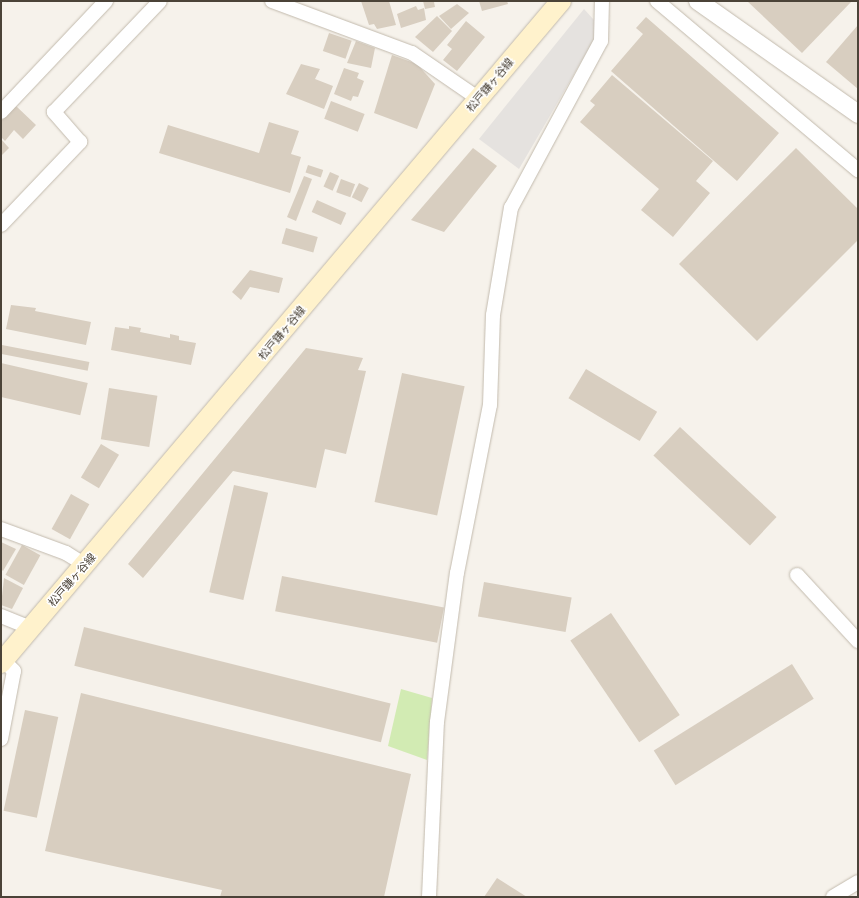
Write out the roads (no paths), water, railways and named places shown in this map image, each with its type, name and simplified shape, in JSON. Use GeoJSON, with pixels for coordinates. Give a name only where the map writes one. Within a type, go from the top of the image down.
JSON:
{"type":"FeatureCollection","features":[{"type":"Feature","properties":{"kind":"main road","name":"松戸鎌ヶ谷線"},"geometry":{"type":"LineString","coordinates":[[2,662],[561,1]]}},
{"type":"Feature","properties":{"kind":"street"},"geometry":{"type":"LineString","coordinates":[[1,112],[106,1]]}},
{"type":"Feature","properties":{"kind":"street"},"geometry":{"type":"LineString","coordinates":[[1,225],[80,142],[54,112],[160,1]]}},
{"type":"Feature","properties":{"kind":"street"},"geometry":{"type":"LineString","coordinates":[[272,1],[412,53],[479,99]]}},
{"type":"Feature","properties":{"kind":"street"},"geometry":{"type":"LineString","coordinates":[[429,897],[437,722],[457,573],[490,405],[493,315],[511,208],[601,41],[602,1]]}},
{"type":"Feature","properties":{"kind":"street"},"geometry":{"type":"LineString","coordinates":[[656,1],[858,170]]}},
{"type":"Feature","properties":{"kind":"street"},"geometry":{"type":"LineString","coordinates":[[698,1],[858,114]]}},
{"type":"Feature","properties":{"kind":"street"},"geometry":{"type":"LineString","coordinates":[[1,529],[66,553],[85,565]]}},
{"type":"Feature","properties":{"kind":"street"},"geometry":{"type":"LineString","coordinates":[[797,575],[858,642]]}},
{"type":"Feature","properties":{"kind":"street"},"geometry":{"type":"LineString","coordinates":[[1,616],[31,628]]}},
{"type":"Feature","properties":{"kind":"street"},"geometry":{"type":"LineString","coordinates":[[1,739],[14,671],[2,662]]}},
{"type":"Feature","properties":{"kind":"street"},"geometry":{"type":"LineString","coordinates":[[832,897],[858,882]]}}]}
